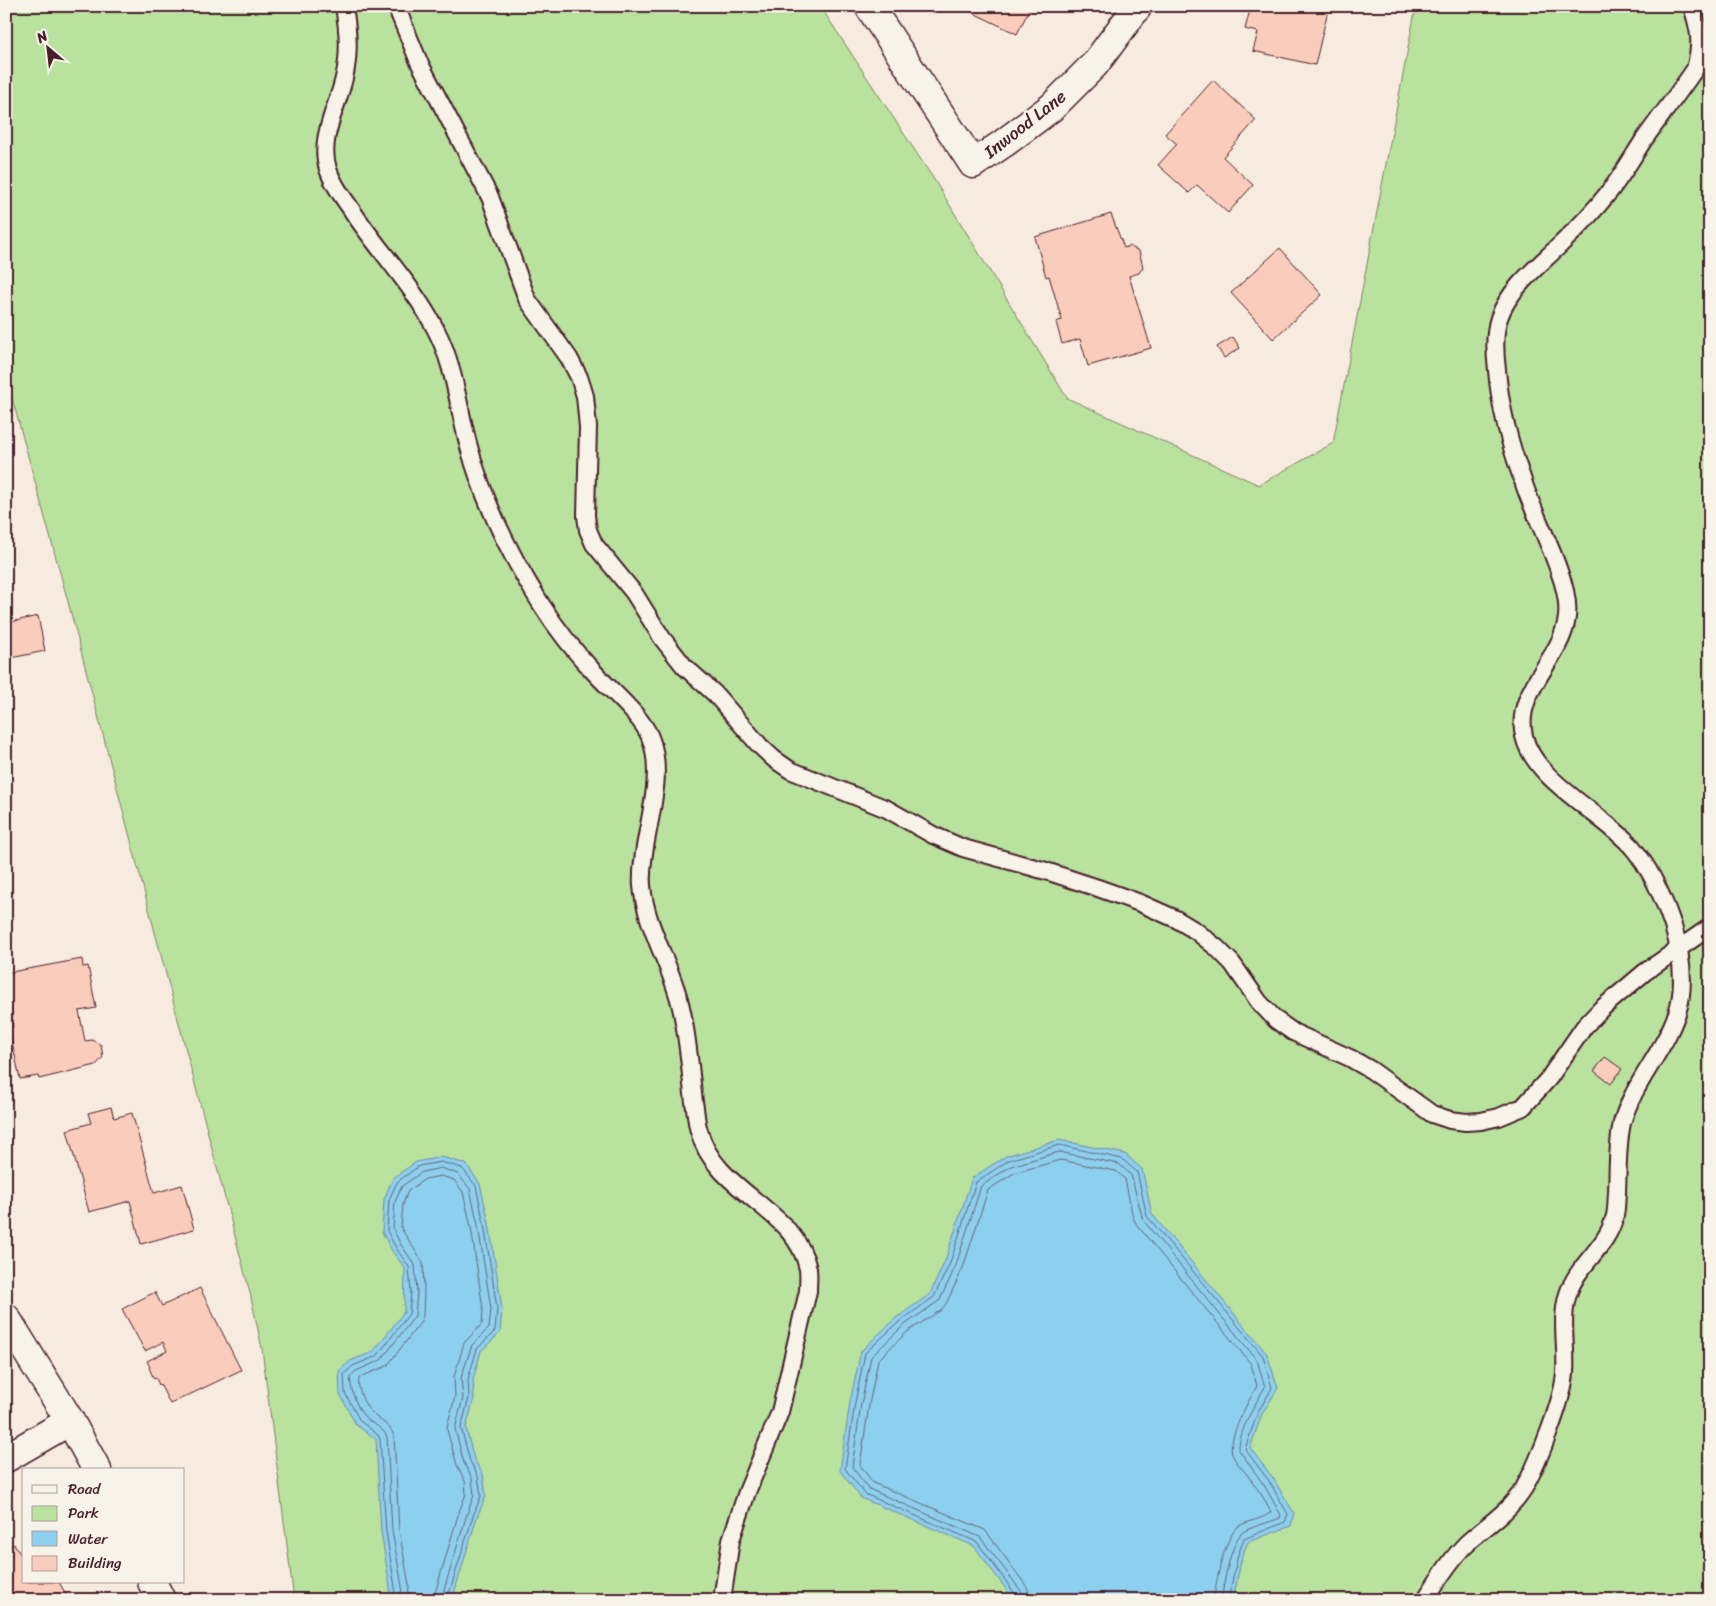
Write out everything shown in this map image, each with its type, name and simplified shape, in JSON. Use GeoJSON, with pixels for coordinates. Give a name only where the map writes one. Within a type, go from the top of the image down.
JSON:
{"type":"FeatureCollection","features":[{"type":"Feature","properties":{"kind":"street","name":"Inwood Lane"},"geometry":{"type":"LineString","coordinates":[[869,6],[973,164],[1052,107],[1095,64],[1138,6]]}},
{"type":"Feature","properties":{"kind":"street"},"geometry":{"type":"LineString","coordinates":[[6,1318],[70,1421],[96,1468]]}},
{"type":"Feature","properties":{"kind":"street"},"geometry":{"type":"LineString","coordinates":[[6,1458],[70,1421]]}},
{"type":"Feature","properties":{"kind":"street"},"geometry":{"type":"LineString","coordinates":[[153,1584],[161,1600]]}},
{"type":"Feature","properties":{"kind":"lane"},"geometry":{"type":"LineString","coordinates":[[344,6],[348,28],[349,52],[344,78],[329,127],[325,153],[328,169],[339,191],[360,223],[412,292],[436,328],[450,364],[463,428],[478,476],[498,525],[541,604],[573,648],[642,723],[651,738],[656,761],[655,783],[642,884],[650,920],[680,1003],[698,1130],[704,1146],[716,1165],[791,1233],[802,1251],[808,1271],[806,1299],[780,1412],[737,1517],[731,1540],[722,1600]]}},
{"type":"Feature","properties":{"kind":"lane"},"geometry":{"type":"LineString","coordinates":[[396,6],[419,62],[490,197],[527,298],[569,358],[579,377],[585,396],[588,427],[586,516],[588,530],[594,544],[634,593],[672,652],[684,666],[715,694],[760,746],[774,759],[790,770],[886,809],[933,835],[963,848],[1046,871],[1098,888],[1140,903],[1176,920],[1196,931],[1217,948],[1232,964],[1259,1002],[1276,1020],[1300,1036],[1350,1058],[1371,1070],[1432,1114],[1450,1120],[1482,1121],[1499,1117],[1523,1107],[1549,1078],[1584,1027],[1600,1009],[1637,978],[1710,927]]}},
{"type":"Feature","properties":{"kind":"lane"},"geometry":{"type":"LineString","coordinates":[[1425,1600],[1445,1569],[1467,1543],[1498,1519],[1522,1491],[1547,1434],[1565,1377],[1564,1316],[1569,1292],[1577,1274],[1609,1233],[1616,1216],[1618,1147],[1623,1122],[1632,1095],[1676,1015],[1682,995],[1682,975],[1674,929],[1646,866],[1631,846],[1611,826],[1545,772],[1532,756],[1523,734],[1523,711],[1531,690],[1560,642],[1567,618],[1566,596],[1560,572],[1523,483],[1502,413],[1496,357],[1498,319],[1507,301],[1521,284],[1580,225],[1610,190],[1695,70],[1700,50],[1698,27],[1692,6]]}},
{"type":"Feature","properties":{"kind":"green space"},"geometry":{"type":"Polygon","coordinates":[[[6,6],[820,6],[935,181],[1067,398],[1259,485],[1333,443],[1416,6],[1710,6],[1710,1600],[294,1600],[262,1349],[251,1297],[67,598],[6,376],[6,6]]]}},
{"type":"Feature","properties":{"kind":"water"},"geometry":{"type":"Polygon","coordinates":[[[1059,1140],[1125,1154],[1142,1169],[1152,1214],[1267,1354],[1278,1388],[1262,1414],[1250,1448],[1273,1478],[1294,1513],[1291,1526],[1248,1542],[1242,1556],[1233,1600],[1014,1600],[974,1546],[861,1498],[840,1471],[850,1402],[861,1351],[896,1318],[930,1294],[945,1261],[972,1178],[1006,1156],[1059,1140]]]}},
{"type":"Feature","properties":{"kind":"water"},"geometry":{"type":"Polygon","coordinates":[[[442,1157],[466,1164],[480,1184],[489,1223],[502,1308],[500,1333],[481,1351],[473,1380],[474,1399],[466,1428],[474,1459],[483,1474],[486,1496],[477,1517],[452,1600],[389,1600],[390,1587],[381,1532],[376,1439],[356,1425],[340,1394],[339,1371],[350,1361],[373,1352],[404,1312],[405,1268],[392,1251],[382,1232],[384,1199],[393,1178],[416,1162],[442,1157]]]}},
{"type":"Feature","properties":{"kind":"building"},"geometry":{"type":"Polygon","coordinates":[[[959,6],[1031,6],[1017,34],[959,6]]]}},
{"type":"Feature","properties":{"kind":"building"},"geometry":{"type":"Polygon","coordinates":[[[1251,6],[1329,6],[1315,65],[1253,51],[1258,32],[1245,29],[1251,6]]]}},
{"type":"Feature","properties":{"kind":"building"},"geometry":{"type":"Polygon","coordinates":[[[1213,80],[1256,120],[1223,157],[1253,185],[1228,213],[1197,185],[1189,193],[1158,165],[1177,144],[1165,134],[1213,80]]]}},
{"type":"Feature","properties":{"kind":"building"},"geometry":{"type":"Polygon","coordinates":[[[1111,214],[1124,248],[1129,246],[1139,251],[1143,267],[1139,273],[1129,276],[1151,348],[1088,366],[1080,339],[1062,344],[1056,322],[1062,320],[1049,276],[1046,277],[1035,237],[1111,214]]]}},
{"type":"Feature","properties":{"kind":"building"},"geometry":{"type":"Polygon","coordinates":[[[1280,248],[1322,295],[1273,339],[1231,293],[1280,248]]]}},
{"type":"Feature","properties":{"kind":"building"},"geometry":{"type":"Polygon","coordinates":[[[1233,337],[1240,348],[1224,358],[1217,347],[1233,337]]]}},
{"type":"Feature","properties":{"kind":"building"},"geometry":{"type":"Polygon","coordinates":[[[38,616],[45,651],[6,659],[6,623],[38,616]]]}},
{"type":"Feature","properties":{"kind":"building"},"geometry":{"type":"Polygon","coordinates":[[[82,959],[83,967],[88,966],[96,1008],[79,1011],[85,1041],[92,1040],[101,1045],[103,1057],[96,1065],[39,1079],[38,1076],[20,1079],[9,1028],[13,1027],[12,1020],[6,1021],[6,973],[82,959]]]}},
{"type":"Feature","properties":{"kind":"building"},"geometry":{"type":"Polygon","coordinates":[[[1605,1057],[1622,1069],[1611,1084],[1594,1071],[1605,1057]]]}},
{"type":"Feature","properties":{"kind":"building"},"geometry":{"type":"Polygon","coordinates":[[[111,1107],[114,1118],[132,1113],[154,1193],[182,1185],[194,1229],[141,1244],[130,1201],[89,1212],[67,1130],[91,1123],[88,1113],[111,1107]]]}},
{"type":"Feature","properties":{"kind":"building"},"geometry":{"type":"Polygon","coordinates":[[[200,1288],[241,1370],[170,1404],[160,1384],[156,1378],[154,1379],[147,1361],[167,1351],[163,1342],[145,1351],[122,1309],[155,1292],[162,1306],[200,1288]]]}},
{"type":"Feature","properties":{"kind":"building"},"geometry":{"type":"Polygon","coordinates":[[[14,1544],[22,1557],[22,1584],[60,1584],[69,1600],[6,1600],[6,1548],[14,1544]]]}}]}
